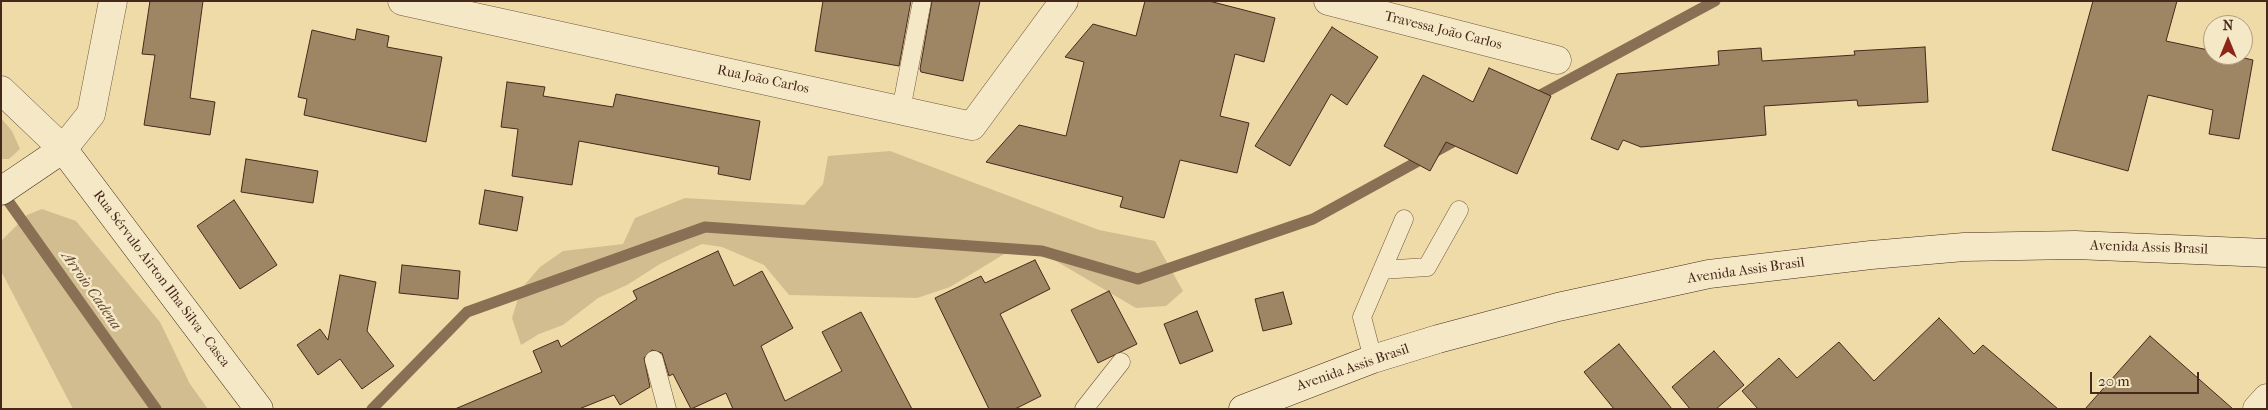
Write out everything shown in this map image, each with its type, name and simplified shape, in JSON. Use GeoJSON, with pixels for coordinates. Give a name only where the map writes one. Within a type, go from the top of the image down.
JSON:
{"type":"FeatureCollection","features":[{"type":"Feature","properties":{"kind":"street"},"geometry":{"type":"LineString","coordinates":[[1,191],[54,156],[91,114],[113,1]]}},
{"type":"Feature","properties":{"kind":"street","name":"Rua João Carlos"},"geometry":{"type":"LineString","coordinates":[[402,1],[972,126],[1064,1]]}},
{"type":"Feature","properties":{"kind":"street","name":"Travessa João Carlos"},"geometry":{"type":"LineString","coordinates":[[1328,1],[1557,60]]}},
{"type":"Feature","properties":{"kind":"street","name":"Rua Sérvulo Airton Ilha Silva - Casca"},"geometry":{"type":"LineString","coordinates":[[1,90],[259,409]]}},
{"type":"Feature","properties":{"kind":"street","name":"Avenida Assis Brasil"},"geometry":{"type":"LineString","coordinates":[[1261,405],[1373,359],[1558,307],[1709,274],[1871,255],[1964,247],[2075,246],[2267,252]]}},
{"type":"Feature","properties":{"kind":"street"},"geometry":{"type":"LineString","coordinates":[[2257,409],[2267,398]]}},
{"type":"Feature","properties":{"kind":"lane"},"geometry":{"type":"LineString","coordinates":[[901,110],[922,1]]}},
{"type":"Feature","properties":{"kind":"lane"},"geometry":{"type":"LineString","coordinates":[[1382,270],[1427,266],[1459,210]]}},
{"type":"Feature","properties":{"kind":"lane"},"geometry":{"type":"LineString","coordinates":[[1373,359],[1362,317],[1404,219]]}},
{"type":"Feature","properties":{"kind":"lane"},"geometry":{"type":"LineString","coordinates":[[654,360],[667,409]]}},
{"type":"Feature","properties":{"kind":"lane"},"geometry":{"type":"LineString","coordinates":[[1084,409],[1121,362]]}},
{"type":"Feature","properties":{"kind":"shaded area"},"geometry":{"type":"Polygon","coordinates":[[[1,118],[12,131],[20,149],[9,159],[1,159],[1,118]]]}},
{"type":"Feature","properties":{"kind":"shaded area"},"geometry":{"type":"Polygon","coordinates":[[[890,151],[1099,230],[1155,241],[1183,291],[1166,306],[1136,308],[1049,257],[1006,253],[950,287],[917,298],[789,295],[764,265],[722,247],[702,244],[660,264],[627,285],[598,298],[563,325],[539,334],[521,345],[512,318],[521,289],[540,267],[563,251],[623,244],[635,218],[685,198],[804,205],[823,184],[828,156],[890,151]]]}},
{"type":"Feature","properties":{"kind":"shaded area"},"geometry":{"type":"Polygon","coordinates":[[[42,209],[76,221],[160,322],[190,384],[208,409],[73,409],[1,271],[1,241],[27,215],[42,209]]]}},
{"type":"Feature","properties":{"kind":"building"},"geometry":{"type":"Polygon","coordinates":[[[150,1],[203,1],[190,98],[215,102],[210,135],[144,125],[155,55],[142,54],[150,1]]]}},
{"type":"Feature","properties":{"kind":"building"},"geometry":{"type":"Polygon","coordinates":[[[823,1],[911,1],[899,66],[815,51],[823,1]]]}},
{"type":"Feature","properties":{"kind":"building"},"geometry":{"type":"Polygon","coordinates":[[[932,1],[980,1],[963,81],[921,72],[932,1]]]}},
{"type":"Feature","properties":{"kind":"building"},"geometry":{"type":"Polygon","coordinates":[[[1145,1],[1209,1],[1275,18],[1264,62],[1235,54],[1220,116],[1249,123],[1237,173],[1180,160],[1164,218],[1120,207],[1123,197],[986,162],[1019,125],[1066,136],[1084,62],[1065,57],[1093,24],[1136,36],[1145,1]]]}},
{"type":"Feature","properties":{"kind":"building"},"geometry":{"type":"Polygon","coordinates":[[[2093,1],[2177,1],[2166,41],[2203,49],[2203,65],[2252,65],[2239,139],[2209,134],[2213,110],[2148,95],[2128,171],[2052,150],[2093,1]]]}},
{"type":"Feature","properties":{"kind":"building"},"geometry":{"type":"Polygon","coordinates":[[[1332,27],[1378,57],[1347,105],[1331,94],[1290,166],[1255,146],[1332,27]]]}},
{"type":"Feature","properties":{"kind":"building"},"geometry":{"type":"Polygon","coordinates":[[[357,29],[389,36],[387,47],[442,57],[426,142],[304,115],[307,99],[298,97],[312,30],[355,40],[357,29]]]}},
{"type":"Feature","properties":{"kind":"building"},"geometry":{"type":"Polygon","coordinates":[[[1925,47],[1928,102],[1858,106],[1857,100],[1764,106],[1766,135],[1641,147],[1623,140],[1618,150],[1591,139],[1617,74],[1719,65],[1718,51],[1761,48],[1762,61],[1855,55],[1854,51],[1925,47]]]}},
{"type":"Feature","properties":{"kind":"building"},"geometry":{"type":"Polygon","coordinates":[[[1489,68],[1551,96],[1517,174],[1446,142],[1430,171],[1384,146],[1423,75],[1473,102],[1489,68]]]}},
{"type":"Feature","properties":{"kind":"building"},"geometry":{"type":"Polygon","coordinates":[[[507,82],[545,87],[543,96],[613,107],[616,94],[760,121],[750,180],[718,174],[719,167],[579,141],[572,185],[512,176],[518,129],[501,127],[507,82]]]}},
{"type":"Feature","properties":{"kind":"building"},"geometry":{"type":"Polygon","coordinates":[[[246,159],[318,171],[313,203],[241,192],[246,159]]]}},
{"type":"Feature","properties":{"kind":"building"},"geometry":{"type":"Polygon","coordinates":[[[485,190],[523,197],[517,231],[479,224],[485,190]]]}},
{"type":"Feature","properties":{"kind":"building"},"geometry":{"type":"Polygon","coordinates":[[[234,200],[277,265],[240,289],[197,226],[234,200]]]}},
{"type":"Feature","properties":{"kind":"building"},"geometry":{"type":"Polygon","coordinates":[[[718,251],[734,286],[762,271],[793,328],[761,346],[785,401],[842,371],[822,332],[861,312],[912,409],[733,409],[726,393],[691,409],[673,374],[669,376],[662,353],[652,350],[644,358],[650,387],[620,405],[614,395],[579,409],[455,409],[542,372],[533,351],[558,340],[561,347],[637,299],[633,291],[718,251]]]}},
{"type":"Feature","properties":{"kind":"building"},"geometry":{"type":"Polygon","coordinates":[[[1035,260],[1050,289],[1000,314],[1041,396],[1015,409],[989,409],[935,298],[981,276],[985,283],[1035,260]]]}},
{"type":"Feature","properties":{"kind":"building"},"geometry":{"type":"Polygon","coordinates":[[[402,265],[460,271],[458,299],[399,293],[402,265]]]}},
{"type":"Feature","properties":{"kind":"building"},"geometry":{"type":"Polygon","coordinates":[[[340,275],[376,282],[367,331],[394,366],[362,389],[340,359],[318,375],[297,345],[320,329],[328,340],[340,275]]]}},
{"type":"Feature","properties":{"kind":"building"},"geometry":{"type":"Polygon","coordinates":[[[1109,291],[1137,344],[1098,363],[1071,310],[1109,291]]]}},
{"type":"Feature","properties":{"kind":"building"},"geometry":{"type":"Polygon","coordinates":[[[1283,292],[1292,324],[1263,331],[1255,299],[1283,292]]]}},
{"type":"Feature","properties":{"kind":"building"},"geometry":{"type":"Polygon","coordinates":[[[1197,311],[1213,351],[1180,364],[1164,324],[1197,311]]]}},
{"type":"Feature","properties":{"kind":"building"},"geometry":{"type":"Polygon","coordinates":[[[1939,318],[1974,354],[1983,345],[2058,409],[1758,409],[1742,391],[1779,358],[1797,378],[1839,342],[1874,381],[1939,318]]]}},
{"type":"Feature","properties":{"kind":"building"},"geometry":{"type":"Polygon","coordinates":[[[2150,336],[2233,409],[2085,409],[2150,336]]]}},
{"type":"Feature","properties":{"kind":"building"},"geometry":{"type":"Polygon","coordinates":[[[1619,344],[1672,409],[1614,409],[1584,372],[1619,344]]]}},
{"type":"Feature","properties":{"kind":"building"},"geometry":{"type":"Polygon","coordinates":[[[1714,351],[1744,385],[1716,409],[1690,409],[1672,387],[1714,351]]]}},
{"type":"Feature","properties":{"kind":"waterway"},"geometry":{"type":"LineString","coordinates":[[1531,100],[1715,1]]}},
{"type":"Feature","properties":{"kind":"waterway"},"geometry":{"type":"LineString","coordinates":[[372,409],[467,312],[705,227],[1042,251],[1138,279],[1313,219],[1462,137]]}},
{"type":"Feature","properties":{"kind":"waterway","name":"Arroio Cadena"},"geometry":{"type":"LineString","coordinates":[[1,191],[156,409]]}}]}
